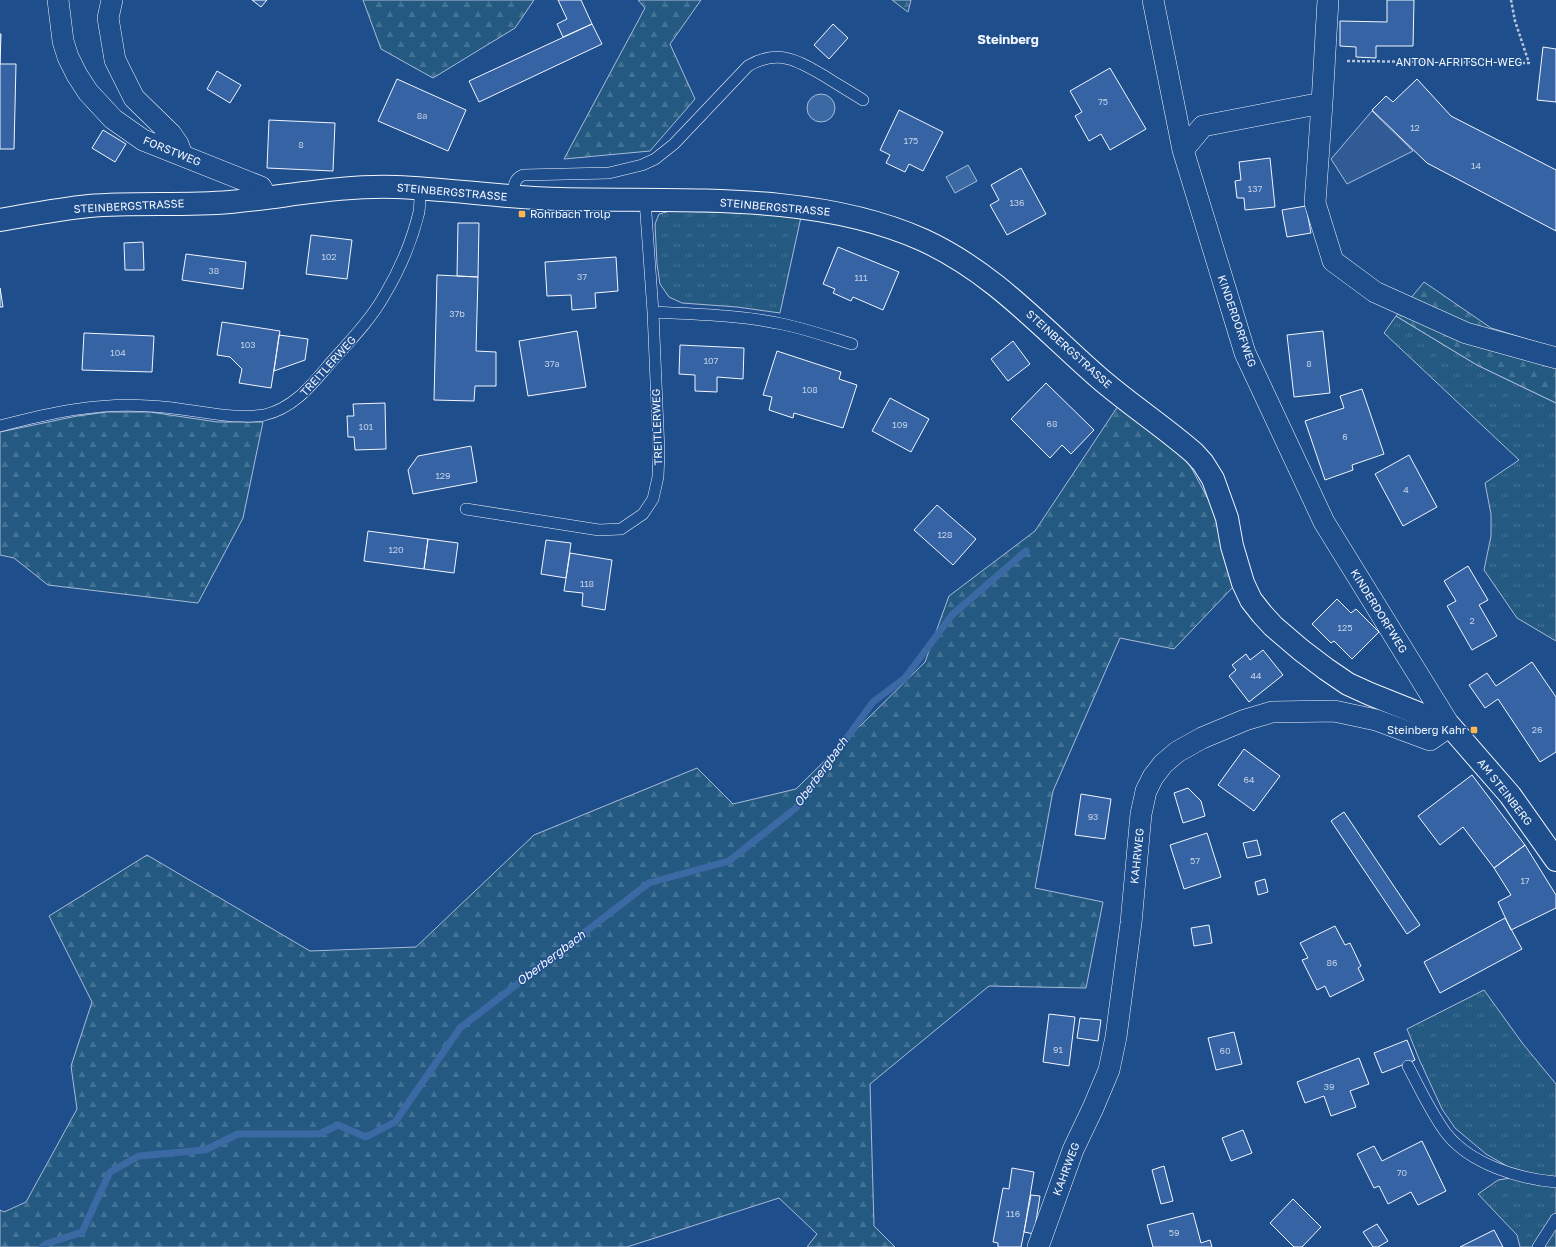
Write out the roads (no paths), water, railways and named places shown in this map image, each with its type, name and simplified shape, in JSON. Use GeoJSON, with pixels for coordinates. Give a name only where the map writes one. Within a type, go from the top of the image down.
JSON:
{"type":"FeatureCollection","features":[{"type":"Feature","properties":{"kind":"main road","name":"STEINBERGSTRASSE"},"geometry":{"type":"LineString","coordinates":[[0,220],[89,206],[226,202],[343,188],[372,187],[420,188],[551,199],[744,203],[802,207],[831,211],[899,229],[926,241],[971,267],[998,286],[1101,380],[1181,442],[1203,463],[1213,480],[1227,518],[1232,546],[1243,583],[1251,600],[1272,626],[1326,669],[1348,684],[1450,726]]}},
{"type":"Feature","properties":{"kind":"main road","name":"AM STEINBERG"},"geometry":{"type":"LineString","coordinates":[[1450,726],[1510,795],[1556,860]]}},
{"type":"Feature","properties":{"kind":"street","name":"FORSTWEG"},"geometry":{"type":"LineString","coordinates":[[58,0],[63,40],[68,57],[88,92],[113,119],[143,140],[261,187],[266,197]]}},
{"type":"Feature","properties":{"kind":"street"},"geometry":{"type":"LineString","coordinates":[[112,0],[108,18],[115,60],[134,98],[171,134],[178,144],[182,155]]}},
{"type":"Feature","properties":{"kind":"street","name":"KINDERDORFWEG"},"geometry":{"type":"LineString","coordinates":[[1152,0],[1154,1],[1183,150],[1245,353],[1324,522],[1450,726]]}},
{"type":"Feature","properties":{"kind":"street"},"geometry":{"type":"LineString","coordinates":[[1328,0],[1315,203],[1333,261],[1375,292],[1466,333],[1556,358]]}},
{"type":"Feature","properties":{"kind":"street"},"geometry":{"type":"LineString","coordinates":[[1183,150],[1203,126],[1322,103]]}},
{"type":"Feature","properties":{"kind":"street","name":"KAHRWEG"},"geometry":{"type":"LineString","coordinates":[[1038,1247],[1073,1150],[1109,1070],[1116,1037],[1131,923],[1141,814],[1146,791],[1153,777],[1163,764],[1177,752],[1202,738],[1245,720],[1272,712],[1334,711],[1376,720],[1430,740],[1450,726]]}},
{"type":"Feature","properties":{"kind":"lane"},"geometry":{"type":"LineString","coordinates":[[513,197],[515,181],[518,177],[523,175],[609,173],[642,165],[654,159],[674,144],[739,73],[755,62],[767,58],[776,57],[797,61],[863,100]]}},
{"type":"Feature","properties":{"kind":"lane","name":"TREITLERWEG"},"geometry":{"type":"LineString","coordinates":[[0,426],[76,409],[106,406],[151,406],[217,415],[248,416],[270,414],[291,404],[301,397],[316,381],[356,333],[384,296],[412,234],[419,211],[420,188]]}},
{"type":"Feature","properties":{"kind":"lane","name":"TREITLERWEG"},"geometry":{"type":"LineString","coordinates":[[466,509],[599,530],[621,530],[643,514],[653,498],[658,478],[659,452],[653,312],[645,200]]}},
{"type":"Feature","properties":{"kind":"lane"},"geometry":{"type":"LineString","coordinates":[[653,312],[700,314],[780,324],[852,344]]}},
{"type":"Feature","properties":{"kind":"lane"},"geometry":{"type":"LineString","coordinates":[[1408,1066],[1436,1118],[1457,1144],[1469,1153],[1494,1167],[1522,1177],[1556,1182]]}},
{"type":"Feature","properties":{"kind":"lane"},"geometry":{"type":"LineString","coordinates":[[1538,1247],[1556,1219]]}},
{"type":"Feature","properties":{"kind":"waterway","name":"Oberbergbach"},"geometry":{"type":"LineString","coordinates":[[42,1247],[46,1244],[82,1232],[110,1172],[139,1156],[205,1150],[238,1134],[319,1134],[338,1125],[366,1137],[395,1122],[460,1028],[649,883],[729,861],[796,808],[873,702],[905,678],[952,615],[1026,551]]}},
{"type":"Feature","properties":{"kind":"place","name":"Rohrbach Trolp"},"geometry":{"type":"Point","coordinates":[522,214]}},
{"type":"Feature","properties":{"kind":"place","name":"Steinberg Kahr"},"geometry":{"type":"Point","coordinates":[1474,730]}},
{"type":"Feature","properties":{"kind":"district","name":"Steinberg"},"geometry":{"type":"Point","coordinates":[1008,39]}}]}
